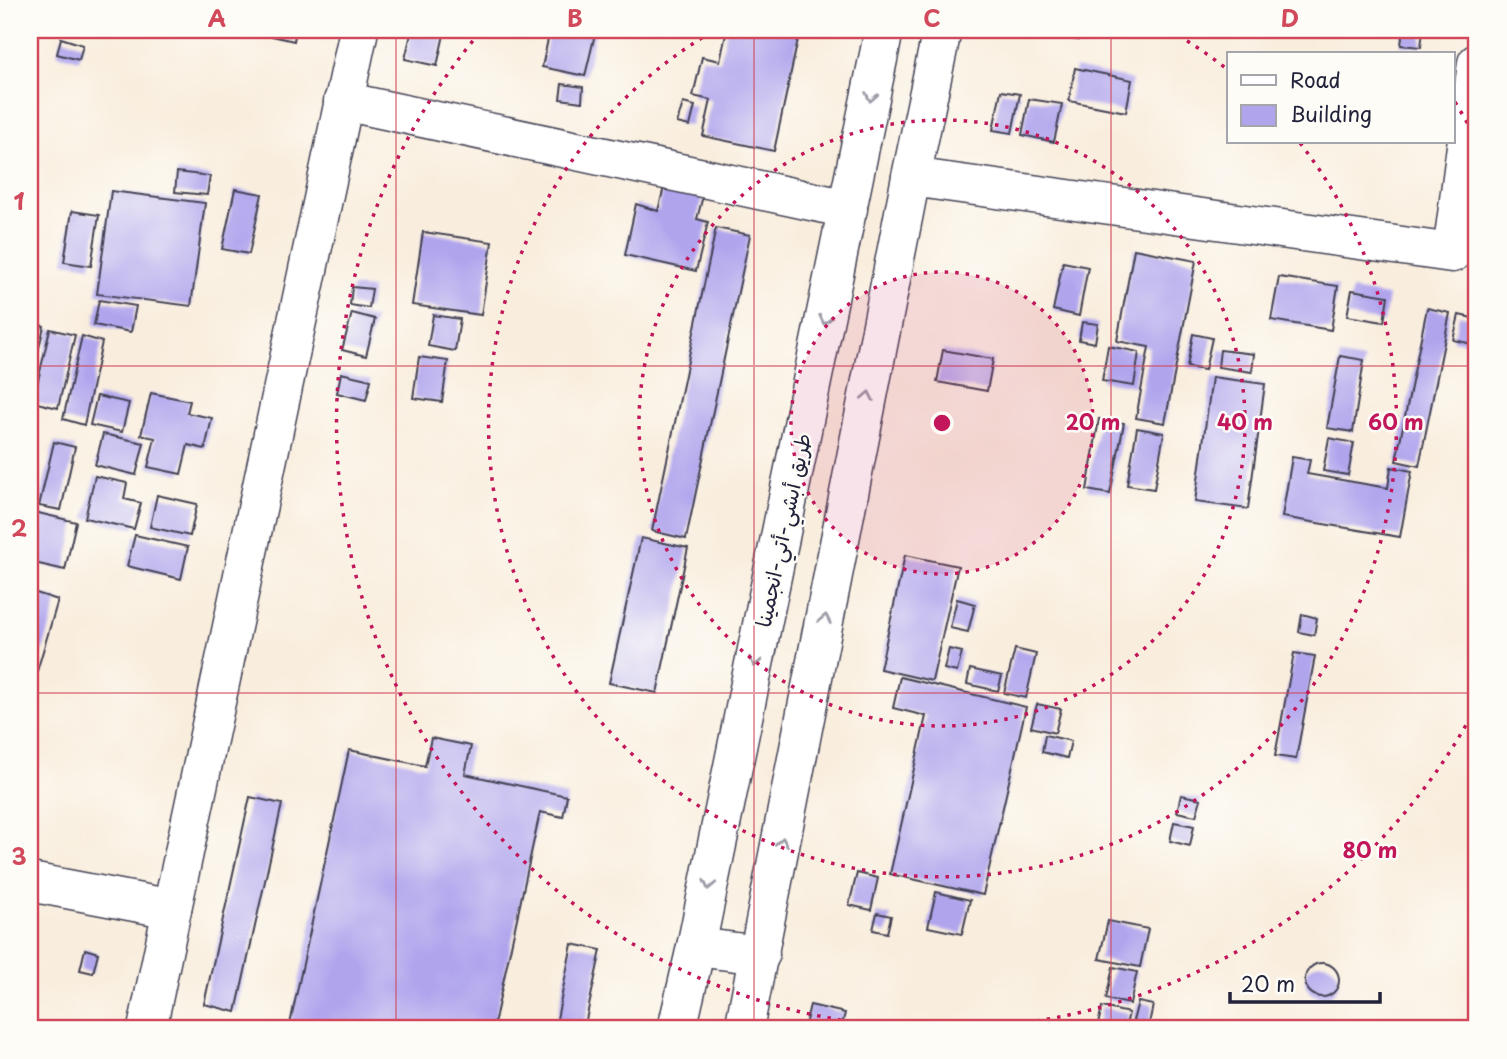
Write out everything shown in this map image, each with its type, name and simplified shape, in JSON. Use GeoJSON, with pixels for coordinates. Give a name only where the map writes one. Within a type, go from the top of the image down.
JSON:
{"type":"FeatureCollection","features":[{"type":"Feature","properties":{"kind":"main road"},"geometry":{"type":"LineString","coordinates":[[147,1029],[359,30]]}},
{"type":"Feature","properties":{"kind":"main road","name":"طريق أبشي-أتي-انجمينا"},"geometry":{"type":"LineString","coordinates":[[677,1029],[884,30]]}},
{"type":"Feature","properties":{"kind":"main road"},"geometry":{"type":"LineString","coordinates":[[744,1029],[942,30]]}},
{"type":"Feature","properties":{"kind":"main road"},"geometry":{"type":"LineString","coordinates":[[911,177],[1465,253],[1477,62]]}},
{"type":"Feature","properties":{"kind":"main road"},"geometry":{"type":"LineString","coordinates":[[343,101],[848,209]]}},
{"type":"Feature","properties":{"kind":"main road"},"geometry":{"type":"LineString","coordinates":[[30,883],[172,909]]}},
{"type":"Feature","properties":{"kind":"main road"},"geometry":{"type":"LineString","coordinates":[[696,947],[760,955]]}},
{"type":"Feature","properties":{"kind":"building"},"geometry":{"type":"Polygon","coordinates":[[[264,30],[296,30],[294,41],[263,34],[264,30]]]}},
{"type":"Feature","properties":{"kind":"building"},"geometry":{"type":"Polygon","coordinates":[[[412,30],[445,30],[437,66],[405,59],[412,30]]]}},
{"type":"Feature","properties":{"kind":"building"},"geometry":{"type":"Polygon","coordinates":[[[550,30],[596,30],[585,76],[542,67],[550,30]]]}},
{"type":"Feature","properties":{"kind":"building"},"geometry":{"type":"Polygon","coordinates":[[[727,30],[800,30],[774,151],[703,136],[711,100],[693,96],[702,57],[720,61],[727,30]]]}},
{"type":"Feature","properties":{"kind":"building"},"geometry":{"type":"Polygon","coordinates":[[[1080,30],[1078,40],[1036,32],[1080,30]]]}},
{"type":"Feature","properties":{"kind":"building"},"geometry":{"type":"Polygon","coordinates":[[[1403,30],[1423,30],[1421,47],[1401,45],[1403,30]]]}},
{"type":"Feature","properties":{"kind":"building"},"geometry":{"type":"Polygon","coordinates":[[[61,38],[83,45],[79,60],[57,54],[61,38]]]}},
{"type":"Feature","properties":{"kind":"building"},"geometry":{"type":"Polygon","coordinates":[[[1075,68],[1132,80],[1126,112],[1069,101],[1075,68]]]}},
{"type":"Feature","properties":{"kind":"building"},"geometry":{"type":"Polygon","coordinates":[[[562,84],[583,87],[582,102],[560,99],[562,84]]]}},
{"type":"Feature","properties":{"kind":"building"},"geometry":{"type":"Polygon","coordinates":[[[1001,91],[1020,94],[1012,133],[993,130],[1001,91]]]}},
{"type":"Feature","properties":{"kind":"building"},"geometry":{"type":"Polygon","coordinates":[[[1029,99],[1062,104],[1054,142],[1022,135],[1029,99]]]}},
{"type":"Feature","properties":{"kind":"building"},"geometry":{"type":"Polygon","coordinates":[[[683,103],[695,106],[690,126],[677,123],[683,103]]]}},
{"type":"Feature","properties":{"kind":"building"},"geometry":{"type":"Polygon","coordinates":[[[177,172],[210,176],[207,195],[175,192],[177,172]]]}},
{"type":"Feature","properties":{"kind":"building"},"geometry":{"type":"Polygon","coordinates":[[[665,183],[704,192],[697,219],[708,222],[696,271],[625,255],[636,204],[658,211],[665,183]]]}},
{"type":"Feature","properties":{"kind":"building"},"geometry":{"type":"Polygon","coordinates":[[[235,189],[262,194],[249,254],[222,249],[235,189]]]}},
{"type":"Feature","properties":{"kind":"building"},"geometry":{"type":"Polygon","coordinates":[[[111,191],[205,203],[191,306],[97,294],[111,191]]]}},
{"type":"Feature","properties":{"kind":"building"},"geometry":{"type":"Polygon","coordinates":[[[72,211],[99,215],[91,266],[64,262],[72,211]]]}},
{"type":"Feature","properties":{"kind":"building"},"geometry":{"type":"Polygon","coordinates":[[[716,228],[750,235],[686,539],[652,531],[716,228]]]}},
{"type":"Feature","properties":{"kind":"building"},"geometry":{"type":"Polygon","coordinates":[[[423,232],[492,242],[481,315],[412,305],[423,232]]]}},
{"type":"Feature","properties":{"kind":"building"},"geometry":{"type":"Polygon","coordinates":[[[1134,249],[1196,261],[1165,423],[1136,418],[1149,347],[1117,341],[1134,249]]]}},
{"type":"Feature","properties":{"kind":"building"},"geometry":{"type":"Polygon","coordinates":[[[1063,262],[1088,267],[1079,316],[1053,310],[1063,262]]]}},
{"type":"Feature","properties":{"kind":"building"},"geometry":{"type":"Polygon","coordinates":[[[1279,277],[1338,286],[1331,330],[1271,320],[1279,277]]]}},
{"type":"Feature","properties":{"kind":"building"},"geometry":{"type":"Polygon","coordinates":[[[352,287],[372,289],[369,308],[350,305],[352,287]]]}},
{"type":"Feature","properties":{"kind":"building"},"geometry":{"type":"Polygon","coordinates":[[[1352,290],[1388,296],[1384,322],[1347,316],[1352,290]]]}},
{"type":"Feature","properties":{"kind":"building"},"geometry":{"type":"Polygon","coordinates":[[[99,300],[136,306],[131,332],[94,325],[99,300]]]}},
{"type":"Feature","properties":{"kind":"building"},"geometry":{"type":"Polygon","coordinates":[[[1427,308],[1450,313],[1419,466],[1396,461],[1427,308]]]}},
{"type":"Feature","properties":{"kind":"building"},"geometry":{"type":"Polygon","coordinates":[[[352,313],[375,319],[366,356],[342,350],[352,313]]]}},
{"type":"Feature","properties":{"kind":"building"},"geometry":{"type":"Polygon","coordinates":[[[433,315],[460,319],[455,351],[428,346],[433,315]]]}},
{"type":"Feature","properties":{"kind":"building"},"geometry":{"type":"Polygon","coordinates":[[[1459,315],[1477,319],[1473,344],[1453,340],[1459,315]]]}},
{"type":"Feature","properties":{"kind":"building"},"geometry":{"type":"Polygon","coordinates":[[[1082,322],[1098,324],[1095,343],[1079,340],[1082,322]]]}},
{"type":"Feature","properties":{"kind":"building"},"geometry":{"type":"Polygon","coordinates":[[[30,323],[44,326],[31,383],[30,383],[30,323]]]}},
{"type":"Feature","properties":{"kind":"building"},"geometry":{"type":"Polygon","coordinates":[[[50,329],[75,335],[58,408],[33,402],[50,329]]]}},
{"type":"Feature","properties":{"kind":"building"},"geometry":{"type":"Polygon","coordinates":[[[1193,334],[1212,338],[1205,370],[1187,367],[1193,334]]]}},
{"type":"Feature","properties":{"kind":"building"},"geometry":{"type":"Polygon","coordinates":[[[82,336],[102,342],[84,425],[63,419],[82,336]]]}},
{"type":"Feature","properties":{"kind":"building"},"geometry":{"type":"Polygon","coordinates":[[[1108,346],[1139,352],[1134,386],[1102,381],[1108,346]]]}},
{"type":"Feature","properties":{"kind":"building"},"geometry":{"type":"Polygon","coordinates":[[[943,350],[993,359],[987,391],[937,382],[943,350]]]}},
{"type":"Feature","properties":{"kind":"building"},"geometry":{"type":"Polygon","coordinates":[[[1220,350],[1254,354],[1252,372],[1218,367],[1220,350]]]}},
{"type":"Feature","properties":{"kind":"building"},"geometry":{"type":"Polygon","coordinates":[[[1340,356],[1364,360],[1353,432],[1327,428],[1340,356]]]}},
{"type":"Feature","properties":{"kind":"building"},"geometry":{"type":"Polygon","coordinates":[[[419,357],[448,361],[442,402],[413,398],[419,357]]]}},
{"type":"Feature","properties":{"kind":"building"},"geometry":{"type":"Polygon","coordinates":[[[341,373],[371,380],[366,400],[337,393],[341,373]]]}},
{"type":"Feature","properties":{"kind":"building"},"geometry":{"type":"Polygon","coordinates":[[[1212,377],[1265,384],[1248,509],[1195,502],[1212,377]]]}},
{"type":"Feature","properties":{"kind":"building"},"geometry":{"type":"Polygon","coordinates":[[[151,393],[190,401],[187,413],[212,418],[205,449],[188,445],[181,474],[148,467],[155,438],[141,435],[151,393]]]}},
{"type":"Feature","properties":{"kind":"building"},"geometry":{"type":"Polygon","coordinates":[[[97,396],[129,403],[122,432],[90,425],[97,396]]]}},
{"type":"Feature","properties":{"kind":"building"},"geometry":{"type":"Polygon","coordinates":[[[1099,419],[1124,423],[1110,494],[1087,490],[1099,419]]]}},
{"type":"Feature","properties":{"kind":"building"},"geometry":{"type":"Polygon","coordinates":[[[1137,428],[1164,433],[1154,489],[1127,485],[1137,428]]]}},
{"type":"Feature","properties":{"kind":"building"},"geometry":{"type":"Polygon","coordinates":[[[103,434],[144,443],[136,475],[95,465],[103,434]]]}},
{"type":"Feature","properties":{"kind":"building"},"geometry":{"type":"Polygon","coordinates":[[[1329,438],[1354,443],[1348,475],[1323,471],[1329,438]]]}},
{"type":"Feature","properties":{"kind":"building"},"geometry":{"type":"Polygon","coordinates":[[[54,442],[75,447],[61,510],[39,506],[54,442]]]}},
{"type":"Feature","properties":{"kind":"building"},"geometry":{"type":"Polygon","coordinates":[[[1292,457],[1310,460],[1307,474],[1388,488],[1391,467],[1412,471],[1400,537],[1282,517],[1292,457]]]}},
{"type":"Feature","properties":{"kind":"building"},"geometry":{"type":"Polygon","coordinates":[[[95,476],[127,483],[124,499],[141,503],[134,529],[85,518],[95,476]]]}},
{"type":"Feature","properties":{"kind":"building"},"geometry":{"type":"Polygon","coordinates":[[[157,495],[197,504],[190,536],[150,527],[157,495]]]}},
{"type":"Feature","properties":{"kind":"building"},"geometry":{"type":"Polygon","coordinates":[[[30,511],[76,522],[65,570],[30,562],[30,511]]]}},
{"type":"Feature","properties":{"kind":"building"},"geometry":{"type":"Polygon","coordinates":[[[135,535],[188,547],[181,579],[127,566],[135,535]]]}},
{"type":"Feature","properties":{"kind":"building"},"geometry":{"type":"Polygon","coordinates":[[[641,538],[688,548],[657,693],[609,683],[641,538]]]}},
{"type":"Feature","properties":{"kind":"building"},"geometry":{"type":"Polygon","coordinates":[[[905,555],[958,566],[932,681],[880,669],[905,555]]]}},
{"type":"Feature","properties":{"kind":"building"},"geometry":{"type":"Polygon","coordinates":[[[30,591],[58,600],[30,695],[30,591]]]}},
{"type":"Feature","properties":{"kind":"building"},"geometry":{"type":"Polygon","coordinates":[[[957,599],[975,604],[968,632],[950,628],[957,599]]]}},
{"type":"Feature","properties":{"kind":"building"},"geometry":{"type":"Polygon","coordinates":[[[1302,614],[1317,618],[1314,635],[1299,632],[1302,614]]]}},
{"type":"Feature","properties":{"kind":"building"},"geometry":{"type":"Polygon","coordinates":[[[949,649],[962,652],[957,672],[944,669],[949,649]]]}},
{"type":"Feature","properties":{"kind":"building"},"geometry":{"type":"Polygon","coordinates":[[[1015,649],[1036,654],[1026,698],[1004,693],[1015,649]]]}},
{"type":"Feature","properties":{"kind":"building"},"geometry":{"type":"Polygon","coordinates":[[[1294,653],[1315,656],[1296,759],[1275,756],[1294,653]]]}},
{"type":"Feature","properties":{"kind":"building"},"geometry":{"type":"Polygon","coordinates":[[[970,669],[1002,676],[998,691],[967,684],[970,669]]]}},
{"type":"Feature","properties":{"kind":"building"},"geometry":{"type":"Polygon","coordinates":[[[900,677],[1026,707],[983,895],[890,874],[926,716],[893,708],[900,677]]]}},
{"type":"Feature","properties":{"kind":"building"},"geometry":{"type":"Polygon","coordinates":[[[1037,704],[1061,709],[1055,733],[1031,727],[1037,704]]]}},
{"type":"Feature","properties":{"kind":"building"},"geometry":{"type":"Polygon","coordinates":[[[1045,735],[1071,741],[1067,758],[1042,752],[1045,735]]]}},
{"type":"Feature","properties":{"kind":"building"},"geometry":{"type":"Polygon","coordinates":[[[431,738],[471,746],[465,774],[567,796],[563,817],[540,812],[493,1029],[289,1029],[349,750],[425,766],[431,738]]]}},
{"type":"Feature","properties":{"kind":"building"},"geometry":{"type":"Polygon","coordinates":[[[1181,795],[1201,799],[1196,816],[1177,812],[1181,795]]]}},
{"type":"Feature","properties":{"kind":"building"},"geometry":{"type":"Polygon","coordinates":[[[250,797],[282,804],[236,1012],[204,1004],[250,797]]]}},
{"type":"Feature","properties":{"kind":"building"},"geometry":{"type":"Polygon","coordinates":[[[1174,822],[1194,826],[1190,846],[1170,841],[1174,822]]]}},
{"type":"Feature","properties":{"kind":"building"},"geometry":{"type":"Polygon","coordinates":[[[857,873],[878,878],[871,910],[849,905],[857,873]]]}},
{"type":"Feature","properties":{"kind":"building"},"geometry":{"type":"Polygon","coordinates":[[[936,892],[970,900],[962,934],[928,927],[936,892]]]}},
{"type":"Feature","properties":{"kind":"building"},"geometry":{"type":"Polygon","coordinates":[[[877,913],[891,916],[887,933],[873,930],[877,913]]]}},
{"type":"Feature","properties":{"kind":"building"},"geometry":{"type":"Polygon","coordinates":[[[1108,921],[1148,929],[1140,967],[1099,959],[1108,921]]]}},
{"type":"Feature","properties":{"kind":"building"},"geometry":{"type":"Polygon","coordinates":[[[572,944],[601,950],[584,1029],[555,1029],[572,944]]]}},
{"type":"Feature","properties":{"kind":"building"},"geometry":{"type":"Polygon","coordinates":[[[85,949],[98,953],[93,973],[80,970],[85,949]]]}},
{"type":"Feature","properties":{"kind":"building"},"geometry":{"type":"Polygon","coordinates":[[[1322,963],[1334,968],[1339,980],[1334,992],[1322,997],[1310,992],[1305,980],[1310,968],[1322,963]]]}},
{"type":"Feature","properties":{"kind":"building"},"geometry":{"type":"Polygon","coordinates":[[[1113,967],[1137,972],[1130,1004],[1106,999],[1113,967]]]}},
{"type":"Feature","properties":{"kind":"building"},"geometry":{"type":"Polygon","coordinates":[[[1138,1002],[1153,1005],[1149,1024],[1133,1021],[1138,1002]]]}},
{"type":"Feature","properties":{"kind":"building"},"geometry":{"type":"Polygon","coordinates":[[[810,1005],[845,1013],[841,1029],[804,1029],[810,1005]]]}},
{"type":"Feature","properties":{"kind":"building"},"geometry":{"type":"Polygon","coordinates":[[[1102,1007],[1129,1013],[1125,1029],[1097,1029],[1102,1007]]]}}]}
